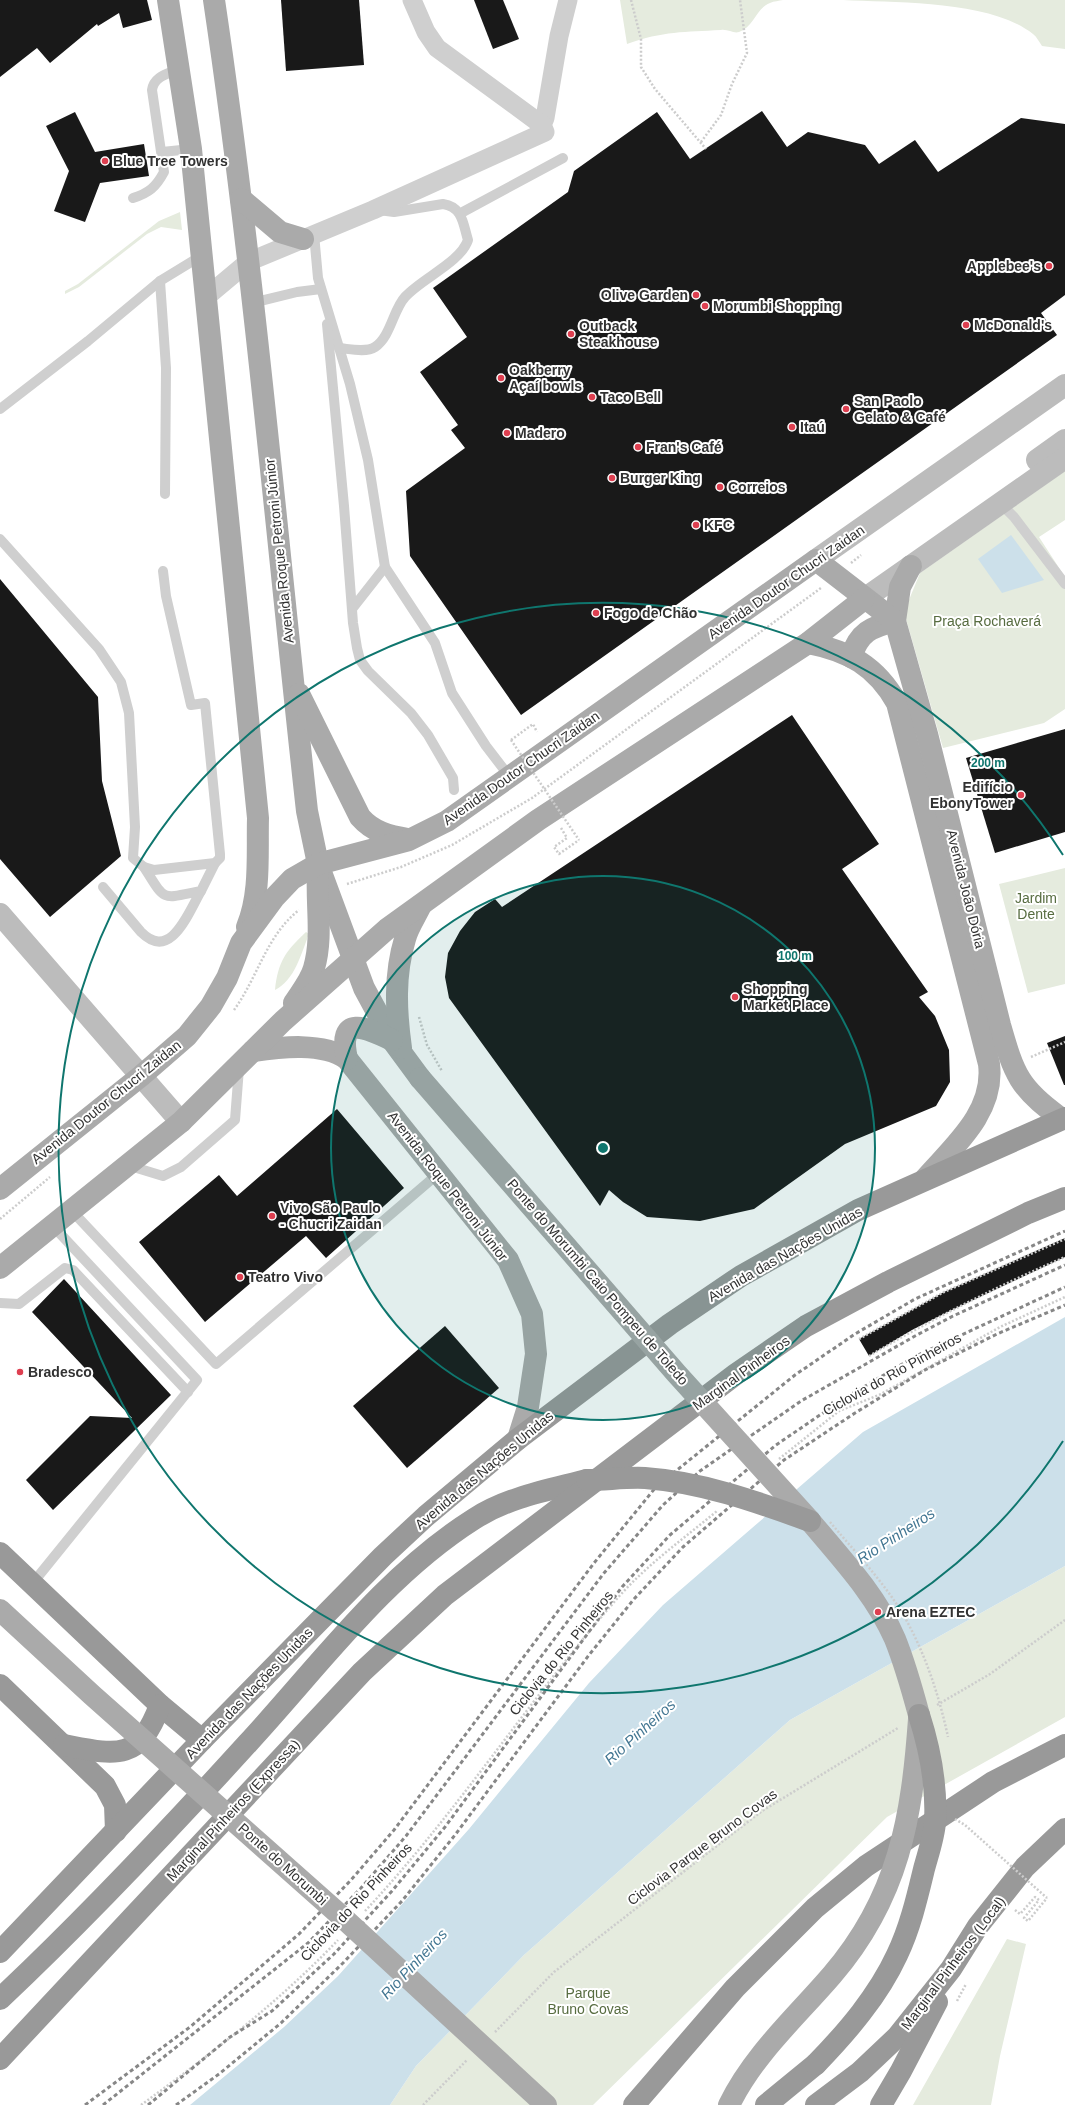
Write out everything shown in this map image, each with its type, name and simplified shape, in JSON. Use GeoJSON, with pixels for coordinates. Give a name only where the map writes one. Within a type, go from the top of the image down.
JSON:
{"type":"FeatureCollection","features":[{"type":"Feature","properties":{"kind":"highway","name":"Avenida das Nações Unidas"},"geometry":{"type":"LineString","coordinates":[[0,1952],[116,1832],[202,1740],[383,1556],[426,1516],[518,1439],[670,1324],[741,1276],[858,1210],[1064,1118]]}},
{"type":"Feature","properties":{"kind":"highway","name":"Marginal Pinheiros"},"geometry":{"type":"LineString","coordinates":[[476,1571],[736,1374],[806,1326],[888,1282],[1028,1213],[1065,1198]]}},
{"type":"Feature","properties":{"kind":"highway"},"geometry":{"type":"LineString","coordinates":[[0,1999],[122,1877],[248,1744],[392,1584],[429,1552],[475,1518],[523,1496],[587,1480],[644,1478],[669,1481],[742,1497],[810,1521]]}},
{"type":"Feature","properties":{"kind":"highway"},"geometry":{"type":"LineString","coordinates":[[0,1553],[160,1705],[202,1740]]}},
{"type":"Feature","properties":{"kind":"highway","name":"Marginal Pinheiros (Expressa)"},"geometry":{"type":"LineString","coordinates":[[0,2059],[362,1672],[415,1621],[476,1571]]}},
{"type":"Feature","properties":{"kind":"highway"},"geometry":{"type":"LineString","coordinates":[[0,1685],[105,1786],[115,1805],[116,1832]]}},
{"type":"Feature","properties":{"kind":"highway"},"geometry":{"type":"LineString","coordinates":[[64,1745],[103,1752],[118,1751],[134,1747],[146,1736],[160,1705]]}},
{"type":"Feature","properties":{"kind":"highway"},"geometry":{"type":"LineString","coordinates":[[766,2105],[816,2064],[839,2040],[873,1997],[897,1955],[915,1908],[935,1823],[934,1779],[927,1711]]}},
{"type":"Feature","properties":{"kind":"highway"},"geometry":{"type":"LineString","coordinates":[[634,2105],[735,1988],[815,1908],[866,1866],[993,1782],[1065,1746]]}},
{"type":"Feature","properties":{"kind":"highway","name":"Marginal Pinheiros (Local)"},"geometry":{"type":"LineString","coordinates":[[816,2105],[860,2072],[960,1974],[978,1926],[1021,1872],[1065,1829]]}},
{"type":"Feature","properties":{"kind":"highway"},"geometry":{"type":"LineString","coordinates":[[881,2105],[931,2015],[960,1974]]}},
{"type":"Feature","properties":{"kind":"highway"},"geometry":{"type":"LineString","coordinates":[[0,2044],[42,2015]]}},
{"type":"Feature","properties":{"kind":"main road"},"geometry":{"type":"LineString","coordinates":[[168,0],[180,69],[191,149],[258,818],[257,880],[255,900],[241,943]]}},
{"type":"Feature","properties":{"kind":"main road","name":"Avenida Roque Petroni Júnior"},"geometry":{"type":"LineString","coordinates":[[214,0],[225,68],[241,200],[307,811],[318,864],[370,1002],[397,1047],[420,1078]]}},
{"type":"Feature","properties":{"kind":"main road"},"geometry":{"type":"LineString","coordinates":[[241,200],[280,232],[308,236]]}},
{"type":"Feature","properties":{"kind":"main road","name":"Avenida Doutor Chucri Zaidan"},"geometry":{"type":"LineString","coordinates":[[0,1189],[141,1076],[187,1036],[211,1006],[227,978],[241,943],[274,898],[292,879],[318,864],[409,840],[447,821],[1065,386]]}},
{"type":"Feature","properties":{"kind":"main road"},"geometry":{"type":"LineString","coordinates":[[1025,486],[1026,468],[1065,440]]}},
{"type":"Feature","properties":{"kind":"main road"},"geometry":{"type":"LineString","coordinates":[[0,1268],[181,1122],[283,1021],[387,929],[550,812],[808,643],[864,598],[1065,458]]}},
{"type":"Feature","properties":{"kind":"main road"},"geometry":{"type":"LineString","coordinates":[[816,560],[895,621]]}},
{"type":"Feature","properties":{"kind":"main road"},"geometry":{"type":"LineString","coordinates":[[895,621],[900,587],[911,566]]}},
{"type":"Feature","properties":{"kind":"main road"},"geometry":{"type":"LineString","coordinates":[[851,657],[858,639],[865,633],[877,626],[895,621]]}},
{"type":"Feature","properties":{"kind":"main road","name":"Avenida João Dória"},"geometry":{"type":"LineString","coordinates":[[895,621],[927,734],[1000,1025],[1012,1065],[1025,1088],[1046,1108],[1064,1118]]}},
{"type":"Feature","properties":{"kind":"main road","name":"Avenida João Dória"},"geometry":{"type":"LineString","coordinates":[[808,643],[832,647],[851,657],[879,676],[897,703],[989,1064],[990,1075],[988,1092],[979,1113],[955,1145],[925,1179]]}},
{"type":"Feature","properties":{"kind":"main road"},"geometry":{"type":"LineString","coordinates":[[293,681],[360,817],[369,827],[380,833],[409,840]]}},
{"type":"Feature","properties":{"kind":"main road"},"geometry":{"type":"LineString","coordinates":[[283,1021],[314,970],[319,944],[317,895],[318,864]]}},
{"type":"Feature","properties":{"kind":"main road"},"geometry":{"type":"LineString","coordinates":[[397,1047],[396,995],[400,959],[405,938],[422,903]]}},
{"type":"Feature","properties":{"kind":"main road"},"geometry":{"type":"LineString","coordinates":[[0,914],[181,1122]]}},
{"type":"Feature","properties":{"kind":"main road"},"geometry":{"type":"LineString","coordinates":[[347,1059],[344,1043],[345,1037],[352,1029],[360,1027],[370,1030],[397,1047]]}},
{"type":"Feature","properties":{"kind":"main road","name":"Avenida Roque Petroni Júnior"},"geometry":{"type":"LineString","coordinates":[[246,1058],[299,1047],[339,1053],[347,1059],[508,1260],[532,1314],[536,1354],[528,1407],[518,1439]]}},
{"type":"Feature","properties":{"kind":"main road","name":"Ponte do Morumbi Caio Pompeu de Toledo"},"geometry":{"type":"LineString","coordinates":[[420,1078],[671,1367],[810,1521],[871,1598],[890,1631],[907,1674],[927,1711],[908,1818],[900,1853],[884,1897],[862,1935],[833,1974],[754,2063],[739,2085],[729,2105]]}},
{"type":"Feature","properties":{"kind":"main road","name":"Ponte do Morumbi"},"geometry":{"type":"LineString","coordinates":[[0,1610],[92,1695],[340,1915],[546,2105]]}},
{"type":"Feature","properties":{"kind":"street"},"geometry":{"type":"LineString","coordinates":[[412,0],[426,32],[437,48],[543,129]]}},
{"type":"Feature","properties":{"kind":"street"},"geometry":{"type":"LineString","coordinates":[[543,129],[559,36],[568,0]]}},
{"type":"Feature","properties":{"kind":"street"},"geometry":{"type":"LineString","coordinates":[[205,298],[248,262],[276,252],[308,236],[373,210],[543,129]]}},
{"type":"Feature","properties":{"kind":"lane"},"geometry":{"type":"LineString","coordinates":[[133,198],[149,192],[157,184],[164,172],[152,90],[153,83],[158,78],[180,69]]}},
{"type":"Feature","properties":{"kind":"lane"},"geometry":{"type":"LineString","coordinates":[[162,152],[191,149]]}},
{"type":"Feature","properties":{"kind":"lane"},"geometry":{"type":"LineString","coordinates":[[461,213],[563,158]]}},
{"type":"Feature","properties":{"kind":"lane"},"geometry":{"type":"LineString","coordinates":[[339,348],[362,350],[374,348],[381,341],[404,298],[414,287],[462,252],[468,240],[461,213],[450,205],[443,204],[394,212],[373,210]]}},
{"type":"Feature","properties":{"kind":"lane"},"geometry":{"type":"LineString","coordinates":[[308,236],[321,289],[350,384],[368,460],[385,567],[435,643],[452,693],[486,746],[509,776]]}},
{"type":"Feature","properties":{"kind":"lane"},"geometry":{"type":"LineString","coordinates":[[0,409],[88,341],[160,281],[201,256]]}},
{"type":"Feature","properties":{"kind":"lane"},"geometry":{"type":"LineString","coordinates":[[160,281],[166,368],[165,494]]}},
{"type":"Feature","properties":{"kind":"lane"},"geometry":{"type":"LineString","coordinates":[[252,303],[297,292],[321,289]]}},
{"type":"Feature","properties":{"kind":"lane"},"geometry":{"type":"LineString","coordinates":[[325,302],[352,609],[360,660],[368,671],[411,713],[428,735],[453,778],[454,790]]}},
{"type":"Feature","properties":{"kind":"lane"},"geometry":{"type":"LineString","coordinates":[[1000,503],[1014,517],[1065,584]]}},
{"type":"Feature","properties":{"kind":"lane"},"geometry":{"type":"LineString","coordinates":[[0,539],[98,649],[120,682],[129,713],[135,827],[133,858],[144,867],[159,892],[165,896],[170,897],[201,892]]}},
{"type":"Feature","properties":{"kind":"lane"},"geometry":{"type":"LineString","coordinates":[[352,609],[385,567]]}},
{"type":"Feature","properties":{"kind":"lane"},"geometry":{"type":"LineString","coordinates":[[103,887],[147,938],[155,941],[168,940],[177,933],[201,892],[215,863],[220,858],[204,703],[191,705],[164,587],[163,571]]}},
{"type":"Feature","properties":{"kind":"lane"},"geometry":{"type":"LineString","coordinates":[[144,867],[154,870],[215,863]]}},
{"type":"Feature","properties":{"kind":"lane"},"geometry":{"type":"LineString","coordinates":[[127,1166],[163,1176],[181,1167],[235,1120],[246,1058]]}},
{"type":"Feature","properties":{"kind":"lane"},"geometry":{"type":"LineString","coordinates":[[71,1210],[216,1364],[439,1172]]}},
{"type":"Feature","properties":{"kind":"lane"},"geometry":{"type":"LineString","coordinates":[[32,1584],[197,1380],[52,1226]]}},
{"type":"Feature","properties":{"kind":"lane"},"geometry":{"type":"LineString","coordinates":[[0,1303],[19,1304],[65,1268],[73,1270],[188,1392]]}},
{"type":"Feature","properties":{"kind":"path"},"geometry":{"type":"LineString","coordinates":[[631,0],[641,39],[641,67],[655,89],[706,149]]}},
{"type":"Feature","properties":{"kind":"path"},"geometry":{"type":"LineString","coordinates":[[701,142],[721,115],[732,84],[747,53],[740,0]]}},
{"type":"Feature","properties":{"kind":"path"},"geometry":{"type":"LineString","coordinates":[[511,740],[579,840],[559,854],[554,847],[567,838],[550,812]]}},
{"type":"Feature","properties":{"kind":"path"},"geometry":{"type":"LineString","coordinates":[[418,1012],[426,1045],[444,1074]]}},
{"type":"Feature","properties":{"kind":"path"},"geometry":{"type":"LineString","coordinates":[[1012,1065],[1065,1042]]}},
{"type":"Feature","properties":{"kind":"path"},"geometry":{"type":"LineString","coordinates":[[859,1339],[944,1292],[1065,1238]]}},
{"type":"Feature","properties":{"kind":"path"},"geometry":{"type":"LineString","coordinates":[[869,1356],[912,1330],[1065,1257]]}},
{"type":"Feature","properties":{"kind":"path","name":"Ciclovia do Rio Pinheiros"},"geometry":{"type":"LineString","coordinates":[[776,1461],[839,1411],[881,1394],[1000,1327],[1065,1297]]}},
{"type":"Feature","properties":{"kind":"path","name":"Ciclovia do Rio Pinheiros"},"geometry":{"type":"LineString","coordinates":[[364,1911],[416,1854],[542,1690],[615,1601],[639,1575],[718,1510]]}},
{"type":"Feature","properties":{"kind":"path"},"geometry":{"type":"LineString","coordinates":[[927,1711],[990,1674],[1065,1620]]}},
{"type":"Feature","properties":{"kind":"path","name":"Ciclovia Parque Bruno Covas"},"geometry":{"type":"LineString","coordinates":[[489,2038],[554,1972],[762,1811],[901,1727]]}},
{"type":"Feature","properties":{"kind":"path"},"geometry":{"type":"LineString","coordinates":[[954,1818],[965,1825],[1047,1898],[1028,1921],[1024,1918],[1039,1900],[1036,1897],[1020,1914],[1014,1910]]}},
{"type":"Feature","properties":{"kind":"path"},"geometry":{"type":"LineString","coordinates":[[1032,1889],[1037,1884]]}},
{"type":"Feature","properties":{"kind":"path"},"geometry":{"type":"LineString","coordinates":[[1010,1916],[1019,1905]]}},
{"type":"Feature","properties":{"kind":"path","name":"Ciclovia do Rio Pinheiros"},"geometry":{"type":"LineString","coordinates":[[141,2105],[241,2028],[300,1976],[343,1934]]}},
{"type":"Feature","properties":{"kind":"path"},"geometry":{"type":"LineString","coordinates":[[954,2006],[960,1974]]}},
{"type":"Feature","properties":{"kind":"path"},"geometry":{"type":"LineString","coordinates":[[423,2105],[473,2054]]}},
{"type":"Feature","properties":{"kind":"green space"},"geometry":{"type":"Polygon","coordinates":[[[620,0],[783,0],[765,5],[748,26],[739,32],[724,30],[663,34],[627,44],[620,0]]]}},
{"type":"Feature","properties":{"kind":"green space"},"geometry":{"type":"Polygon","coordinates":[[[843,0],[1065,0],[1065,49],[1042,46],[1033,34],[1015,23],[993,15],[968,9],[916,3],[843,0]]]}},
{"type":"Feature","properties":{"kind":"green space"},"geometry":{"type":"Polygon","coordinates":[[[180,212],[182,230],[161,227],[147,234],[79,287],[65,294],[65,291],[78,284],[159,221],[180,212]]]}},
{"type":"Feature","properties":{"kind":"green space","name":"Praça Rochaverá"},"geometry":{"type":"Polygon","coordinates":[[[1065,471],[1065,520],[1039,537],[1065,577],[1065,709],[1044,723],[943,748],[904,612],[920,573],[1065,471]]]}},
{"type":"Feature","properties":{"kind":"green space","name":"Jardim Dente"},"geometry":{"type":"Polygon","coordinates":[[[1065,868],[1065,984],[1028,993],[999,884],[1065,868]]]}},
{"type":"Feature","properties":{"kind":"green space"},"geometry":{"type":"Polygon","coordinates":[[[306,932],[309,934],[296,966],[288,980],[275,990],[278,971],[284,957],[306,932]]]}},
{"type":"Feature","properties":{"kind":"green space","name":"Parque Bruno Covas"},"geometry":{"type":"Polygon","coordinates":[[[1065,1566],[1065,1717],[887,1817],[593,2105],[390,2105],[416,2066],[524,1955],[790,1720],[1065,1566]]]}},
{"type":"Feature","properties":{"kind":"green space"},"geometry":{"type":"Polygon","coordinates":[[[1007,1939],[1026,1944],[1000,2056],[991,2105],[913,2105],[1007,1939]]]}},
{"type":"Feature","properties":{"kind":"water"},"geometry":{"type":"Polygon","coordinates":[[[1011,535],[1044,580],[1002,593],[978,559],[1011,535]]]}},
{"type":"Feature","properties":{"kind":"water","name":"Rio Pinheiros"},"geometry":{"type":"Polygon","coordinates":[[[1065,1317],[1065,1566],[790,1720],[524,1955],[416,2066],[390,2105],[190,2105],[284,2027],[338,1976],[469,1829],[589,1683],[663,1605],[863,1432],[1065,1317]]]}},
{"type":"Feature","properties":{"kind":"building"},"geometry":{"type":"Polygon","coordinates":[[[0,0],[147,0],[152,20],[123,28],[119,13],[98,26],[97,24],[50,63],[37,48],[0,77],[0,0]]]}},
{"type":"Feature","properties":{"kind":"building"},"geometry":{"type":"Polygon","coordinates":[[[281,0],[359,0],[364,65],[286,71],[281,0]]]}},
{"type":"Feature","properties":{"kind":"building"},"geometry":{"type":"Polygon","coordinates":[[[474,0],[503,0],[519,39],[493,49],[474,0]]]}},
{"type":"Feature","properties":{"kind":"building"},"geometry":{"type":"Polygon","coordinates":[[[762,111],[787,147],[808,132],[865,145],[879,164],[915,140],[938,172],[1021,118],[1065,124],[1065,295],[1041,313],[1057,335],[521,715],[410,556],[406,491],[465,448],[451,430],[458,425],[420,372],[467,337],[433,288],[568,192],[574,171],[657,112],[690,159],[762,111]]]}},
{"type":"Feature","properties":{"kind":"building","name":"Blue Tree Towers"},"geometry":{"type":"Polygon","coordinates":[[[75,112],[95,152],[144,144],[149,176],[100,183],[85,222],[54,211],[69,171],[46,126],[75,112]]]}},
{"type":"Feature","properties":{"kind":"building"},"geometry":{"type":"Polygon","coordinates":[[[0,579],[98,697],[102,781],[121,856],[50,917],[0,859],[0,579]]]}},
{"type":"Feature","properties":{"kind":"building"},"geometry":{"type":"Polygon","coordinates":[[[792,715],[879,844],[842,869],[928,992],[919,997],[935,1016],[949,1050],[950,1082],[936,1106],[845,1144],[754,1209],[700,1221],[647,1217],[623,1202],[609,1190],[600,1206],[449,998],[445,977],[448,953],[460,931],[475,912],[495,899],[502,907],[792,715]]]}},
{"type":"Feature","properties":{"kind":"building","name":"Edifício EbonyTower"},"geometry":{"type":"Polygon","coordinates":[[[1065,729],[1065,832],[995,853],[966,758],[1065,729]]]}},
{"type":"Feature","properties":{"kind":"building"},"geometry":{"type":"Polygon","coordinates":[[[1065,1036],[1065,1085],[1064,1085],[1047,1043],[1065,1036]]]}},
{"type":"Feature","properties":{"kind":"building","name":"Vivo São Paulo - Chucri Zaidan"},"geometry":{"type":"Polygon","coordinates":[[[337,1109],[404,1188],[326,1258],[306,1236],[205,1322],[139,1242],[219,1175],[237,1196],[337,1109]]]}},
{"type":"Feature","properties":{"kind":"building"},"geometry":{"type":"Polygon","coordinates":[[[1065,1238],[1065,1257],[912,1330],[869,1356],[859,1339],[944,1292],[1065,1238]]]}},
{"type":"Feature","properties":{"kind":"building"},"geometry":{"type":"Polygon","coordinates":[[[64,1279],[171,1395],[53,1510],[26,1480],[90,1416],[132,1418],[32,1312],[64,1279]]]}},
{"type":"Feature","properties":{"kind":"building"},"geometry":{"type":"Polygon","coordinates":[[[445,1326],[499,1388],[407,1468],[353,1406],[445,1326]]]}},
{"type":"Feature","properties":{"kind":"railway"},"geometry":{"type":"LineString","coordinates":[[85,2105],[190,2027],[299,1934],[351,1880],[394,1830],[594,1563],[656,1487],[795,1375],[855,1334],[915,1299],[1065,1231]]}},
{"type":"Feature","properties":{"kind":"railway"},"geometry":{"type":"LineString","coordinates":[[103,2105],[308,1943],[361,1888],[406,1836],[604,1573],[663,1505],[700,1471],[801,1401],[915,1336],[953,1316],[1065,1265]]}},
{"type":"Feature","properties":{"kind":"railway"},"geometry":{"type":"LineString","coordinates":[[148,2105],[230,2037],[272,2011],[334,1954],[392,1891],[445,1827],[622,1587],[670,1535],[776,1445],[845,1398],[916,1356],[1065,1287]]}},
{"type":"Feature","properties":{"kind":"railway"},"geometry":{"type":"LineString","coordinates":[[176,2105],[219,2074],[281,2023],[343,1963],[402,1901],[455,1835],[589,1655],[634,1599],[683,1547],[784,1460],[855,1413],[925,1370],[997,1334],[1065,1305]]}},
{"type":"Feature","properties":{"kind":"place","name":"Blue Tree Towers"},"geometry":{"type":"Point","coordinates":[105,161]}},
{"type":"Feature","properties":{"kind":"place","name":"Applebee's"},"geometry":{"type":"Point","coordinates":[1049,266]}},
{"type":"Feature","properties":{"kind":"place","name":"Olive Garden"},"geometry":{"type":"Point","coordinates":[696,295]}},
{"type":"Feature","properties":{"kind":"place","name":"Morumbi Shopping"},"geometry":{"type":"Point","coordinates":[705,306]}},
{"type":"Feature","properties":{"kind":"place","name":"McDonald's"},"geometry":{"type":"Point","coordinates":[966,325]}},
{"type":"Feature","properties":{"kind":"place","name":"Outback Steakhouse"},"geometry":{"type":"Point","coordinates":[571,334]}},
{"type":"Feature","properties":{"kind":"place","name":"Oakberry Açaí bowls"},"geometry":{"type":"Point","coordinates":[501,378]}},
{"type":"Feature","properties":{"kind":"place","name":"Taco Bell"},"geometry":{"type":"Point","coordinates":[592,397]}},
{"type":"Feature","properties":{"kind":"place","name":"San Paolo Gelato & Café"},"geometry":{"type":"Point","coordinates":[846,409]}},
{"type":"Feature","properties":{"kind":"place","name":"Itaú"},"geometry":{"type":"Point","coordinates":[792,427]}},
{"type":"Feature","properties":{"kind":"place","name":"Madero"},"geometry":{"type":"Point","coordinates":[507,433]}},
{"type":"Feature","properties":{"kind":"place","name":"Fran's Café"},"geometry":{"type":"Point","coordinates":[638,447]}},
{"type":"Feature","properties":{"kind":"place","name":"Burger King"},"geometry":{"type":"Point","coordinates":[612,478]}},
{"type":"Feature","properties":{"kind":"place","name":"Correios"},"geometry":{"type":"Point","coordinates":[720,487]}},
{"type":"Feature","properties":{"kind":"place","name":"KFC"},"geometry":{"type":"Point","coordinates":[696,525]}},
{"type":"Feature","properties":{"kind":"place","name":"Fogo de Chão"},"geometry":{"type":"Point","coordinates":[596,613]}},
{"type":"Feature","properties":{"kind":"place","name":"Edifício EbonyTower"},"geometry":{"type":"Point","coordinates":[1021,795]}},
{"type":"Feature","properties":{"kind":"place","name":"Shopping Market Place"},"geometry":{"type":"Point","coordinates":[735,997]}},
{"type":"Feature","properties":{"kind":"place","name":"Vivo São Paulo - Chucri Zaidan"},"geometry":{"type":"Point","coordinates":[272,1216]}},
{"type":"Feature","properties":{"kind":"place","name":"Teatro Vivo"},"geometry":{"type":"Point","coordinates":[240,1277]}},
{"type":"Feature","properties":{"kind":"place","name":"Bradesco"},"geometry":{"type":"Point","coordinates":[20,1372]}},
{"type":"Feature","properties":{"kind":"place","name":"Arena EZTEC"},"geometry":{"type":"Point","coordinates":[878,1612]}}]}
